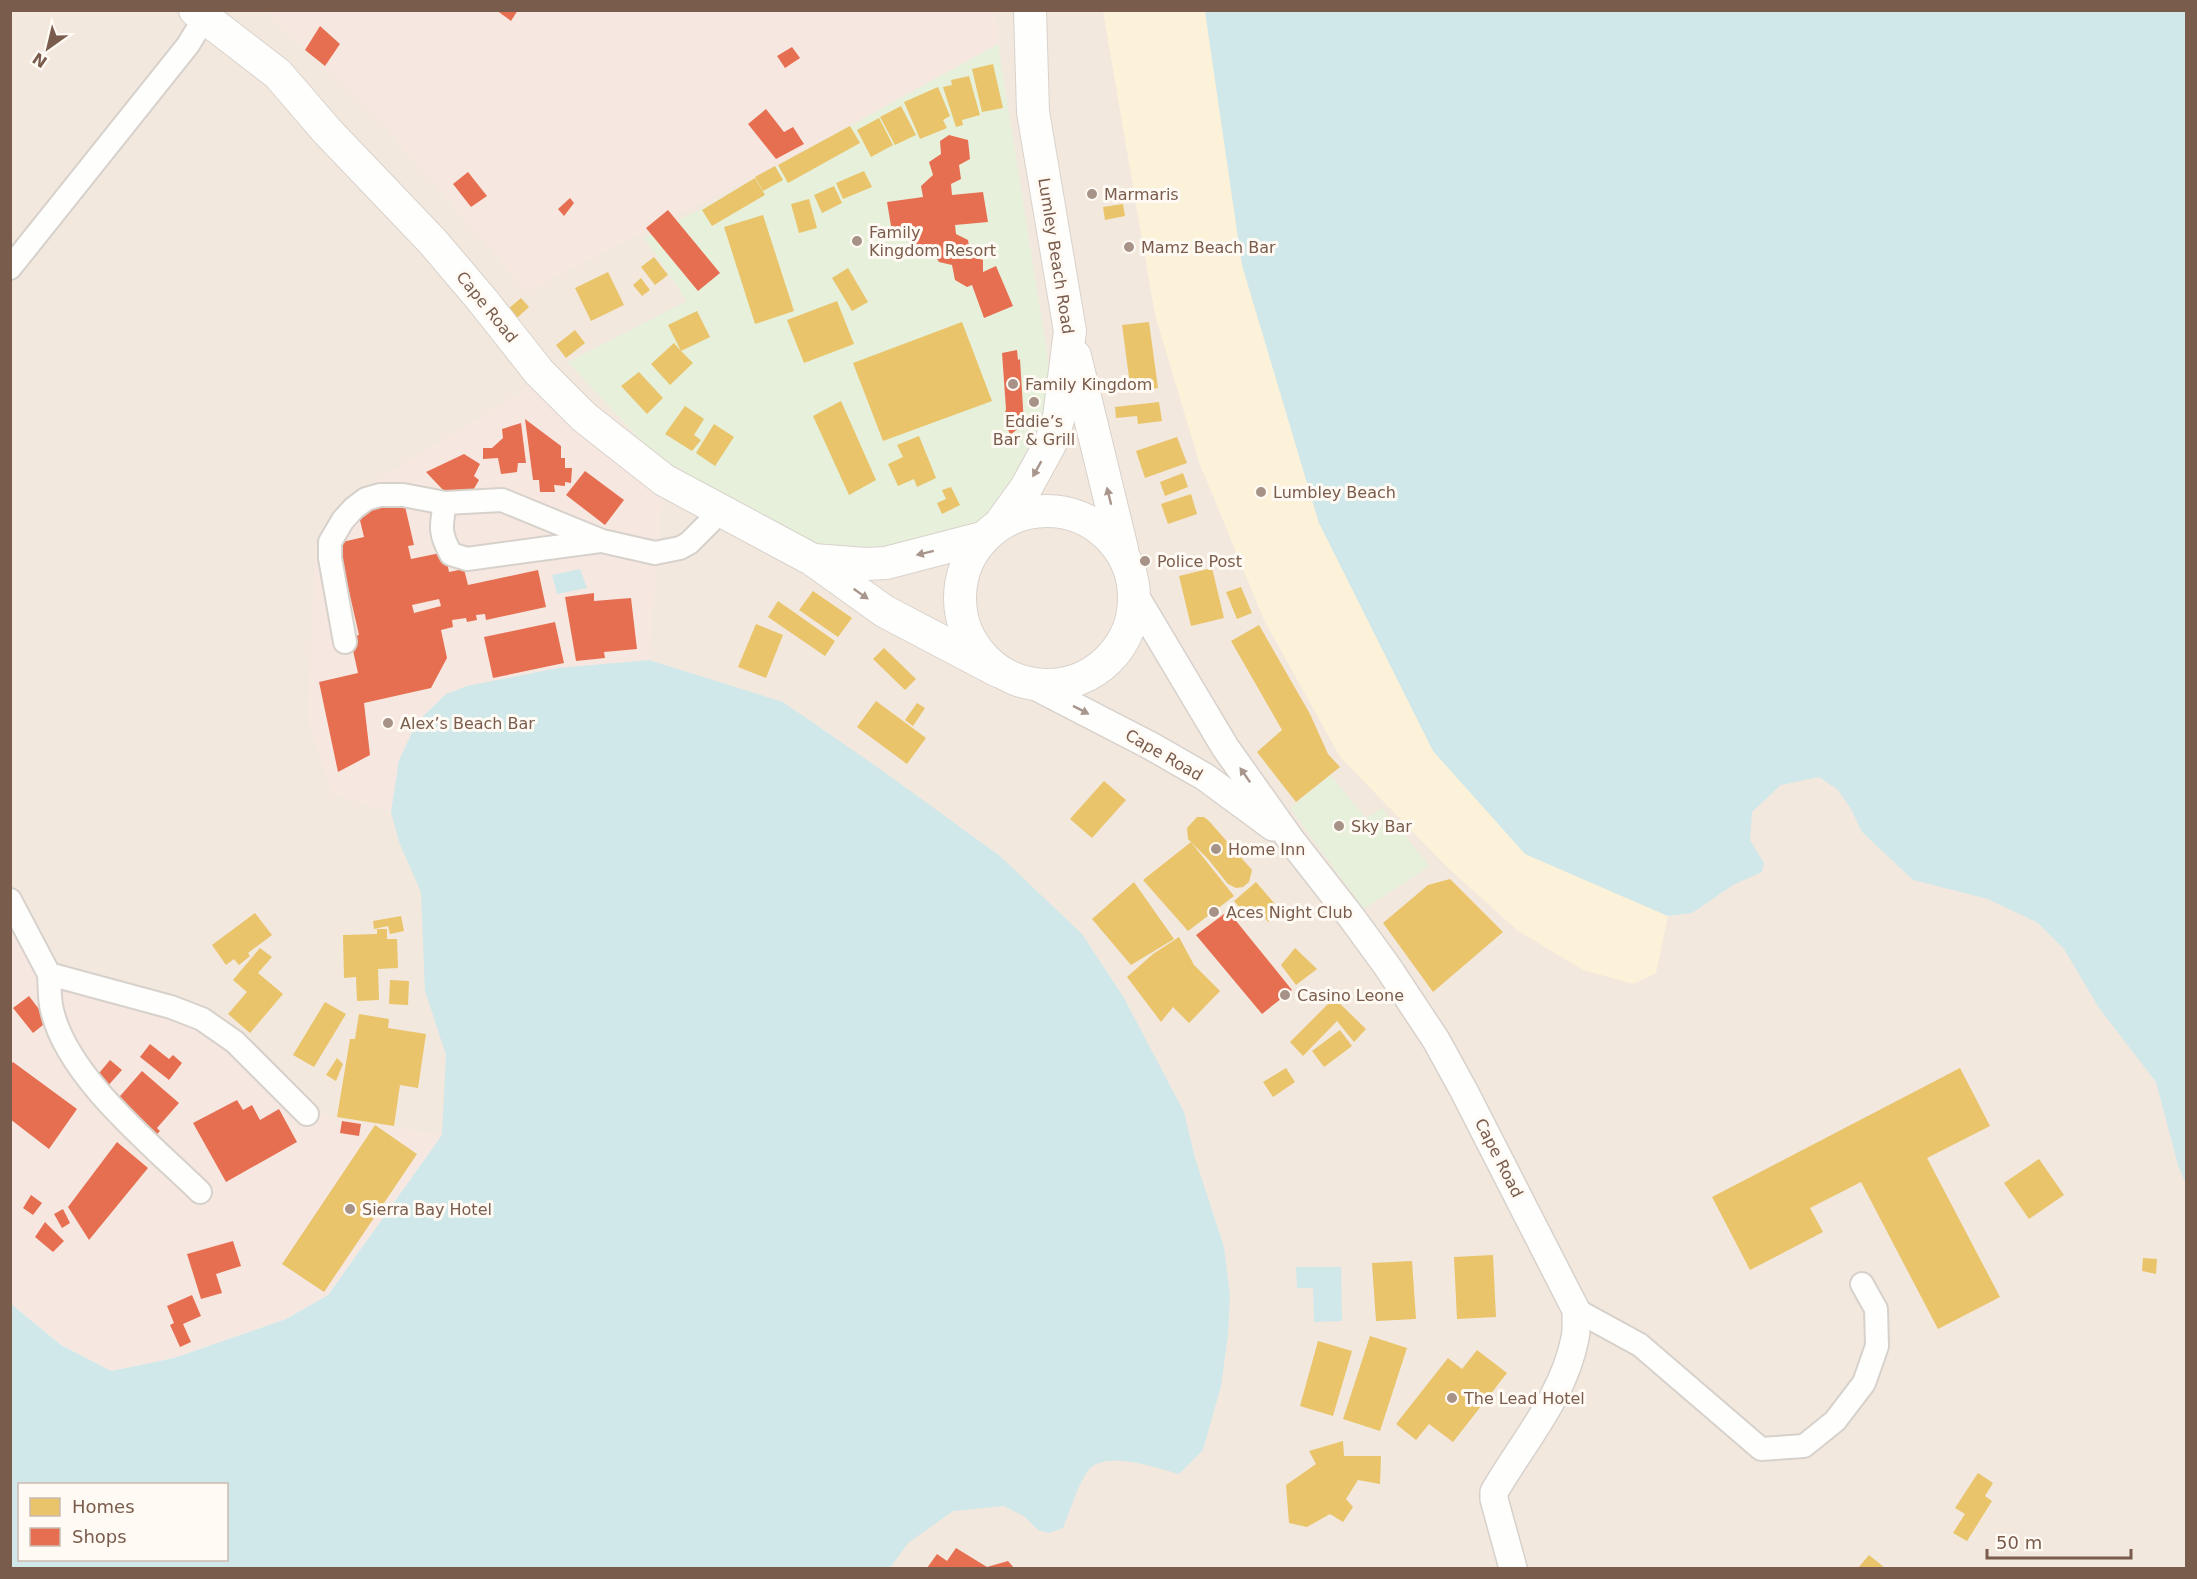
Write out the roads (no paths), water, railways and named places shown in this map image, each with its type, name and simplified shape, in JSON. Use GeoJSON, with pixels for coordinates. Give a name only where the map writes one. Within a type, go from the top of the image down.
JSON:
{"type":"FeatureCollection","features":[{"type":"Feature","properties":{"kind":"main road","name":"Lumley Beach Road"},"geometry":{"type":"LineString","coordinates":[[992,530],[1026,488],[1050,444],[1059,417],[1070,331],[1033,112],[1030,10]]}},
{"type":"Feature","properties":{"kind":"main road","name":"Cape Road"},"geometry":{"type":"LineString","coordinates":[[200,14],[278,74],[327,131],[433,242],[539,372],[584,417],[664,480],[813,561],[884,611],[998,671]]}},
{"type":"Feature","properties":{"kind":"main road"},"geometry":{"type":"LineString","coordinates":[[992,530],[968,559],[960,582],[960,608],[966,632],[979,653],[998,671],[1029,683],[1060,684],[1090,674],[1115,654],[1131,627],[1135,596],[1132,573],[1123,553],[1070,331]]}},
{"type":"Feature","properties":{"kind":"main road"},"geometry":{"type":"LineString","coordinates":[[813,561],[886,563],[992,530],[1035,510],[1069,512],[1100,527],[1123,553]]}},
{"type":"Feature","properties":{"kind":"street"},"geometry":{"type":"LineString","coordinates":[[10,268],[188,45],[200,14]]}},
{"type":"Feature","properties":{"kind":"street"},"geometry":{"type":"LineString","coordinates":[[345,642],[330,558],[330,542],[339,525],[354,508],[366,499],[380,495],[403,495],[446,503],[502,501],[602,541],[655,552],[680,548],[689,543],[721,511]]}},
{"type":"Feature","properties":{"kind":"street"},"geometry":{"type":"LineString","coordinates":[[446,503],[440,529],[443,542],[450,555],[467,559],[602,541]]}},
{"type":"Feature","properties":{"kind":"street","name":"Cape Road"},"geometry":{"type":"LineString","coordinates":[[1135,596],[1225,747],[1291,840],[1352,918],[1436,1040],[1576,1310],[1576,1335],[1570,1359],[1560,1383],[1529,1439],[1495,1490],[1494,1499],[1513,1569]]}},
{"type":"Feature","properties":{"kind":"street","name":"Cape Road"},"geometry":{"type":"LineString","coordinates":[[1029,683],[1151,746],[1205,777],[1291,840]]}},
{"type":"Feature","properties":{"kind":"street"},"geometry":{"type":"LineString","coordinates":[[1205,777],[1225,747]]}},
{"type":"Feature","properties":{"kind":"street"},"geometry":{"type":"LineString","coordinates":[[10,900],[48,974],[52,1010],[67,1050],[88,1080],[200,1192]]}},
{"type":"Feature","properties":{"kind":"street"},"geometry":{"type":"LineString","coordinates":[[48,974],[171,1007],[202,1019],[236,1042],[307,1114]]}},
{"type":"Feature","properties":{"kind":"street"},"geometry":{"type":"LineString","coordinates":[[1576,1310],[1640,1346],[1761,1449],[1804,1446],[1835,1421],[1864,1383],[1877,1346],[1876,1310],[1862,1284]]}},
{"type":"Feature","properties":{"kind":"water"},"geometry":{"type":"Polygon","coordinates":[[[1205,11],[2186,11],[2186,1185],[2178,1165],[2156,1082],[2099,1008],[2064,949],[2038,923],[1988,899],[1913,880],[1862,832],[1851,809],[1838,790],[1819,777],[1781,785],[1752,812],[1750,840],[1764,863],[1762,872],[1733,885],[1692,913],[1668,916],[1525,854],[1433,751],[1319,523],[1242,265],[1205,11]]]}},
{"type":"Feature","properties":{"kind":"water"},"geometry":{"type":"Polygon","coordinates":[[[580,569],[587,588],[557,594],[552,575],[580,569]]]}},
{"type":"Feature","properties":{"kind":"water"},"geometry":{"type":"Polygon","coordinates":[[[649,660],[783,702],[1000,856],[1082,934],[1124,998],[1184,1112],[1195,1158],[1224,1247],[1230,1295],[1228,1335],[1221,1386],[1203,1450],[1179,1474],[1144,1464],[1105,1461],[1095,1465],[1087,1472],[1063,1528],[1049,1533],[1038,1530],[1025,1517],[1004,1506],[953,1511],[908,1543],[890,1568],[11,1568],[11,1304],[61,1345],[111,1371],[174,1358],[286,1319],[328,1295],[442,1135],[446,1055],[425,991],[421,892],[399,842],[391,812],[399,760],[417,722],[446,694],[467,686],[558,668],[649,660]]]}},
{"type":"Feature","properties":{"kind":"water"},"geometry":{"type":"Polygon","coordinates":[[[1296,1267],[1341,1267],[1342,1321],[1314,1322],[1313,1288],[1297,1288],[1296,1267]]]}},
{"type":"Feature","properties":{"kind":"place","name":"Marmaris"},"geometry":{"type":"Point","coordinates":[1092,194]}},
{"type":"Feature","properties":{"kind":"place","name":"Family Kingdom Resort"},"geometry":{"type":"Point","coordinates":[857,241]}},
{"type":"Feature","properties":{"kind":"place","name":"Mamz Beach Bar"},"geometry":{"type":"Point","coordinates":[1129,247]}},
{"type":"Feature","properties":{"kind":"place","name":"Family Kingdom"},"geometry":{"type":"Point","coordinates":[1013,384]}},
{"type":"Feature","properties":{"kind":"place","name":"Eddie’s Bar & Grill"},"geometry":{"type":"Point","coordinates":[1034,402]}},
{"type":"Feature","properties":{"kind":"place","name":"Lumbley Beach"},"geometry":{"type":"Point","coordinates":[1261,492]}},
{"type":"Feature","properties":{"kind":"place","name":"Police Post"},"geometry":{"type":"Point","coordinates":[1145,561]}},
{"type":"Feature","properties":{"kind":"place","name":"Alex’s Beach Bar"},"geometry":{"type":"Point","coordinates":[388,723]}},
{"type":"Feature","properties":{"kind":"place","name":"Sky Bar"},"geometry":{"type":"Point","coordinates":[1339,826]}},
{"type":"Feature","properties":{"kind":"place","name":"Home Inn"},"geometry":{"type":"Point","coordinates":[1216,849]}},
{"type":"Feature","properties":{"kind":"place","name":"Aces Night Club"},"geometry":{"type":"Point","coordinates":[1214,912]}},
{"type":"Feature","properties":{"kind":"place","name":"Casino Leone"},"geometry":{"type":"Point","coordinates":[1285,995]}},
{"type":"Feature","properties":{"kind":"place","name":"Sierra Bay Hotel"},"geometry":{"type":"Point","coordinates":[350,1209]}},
{"type":"Feature","properties":{"kind":"place","name":"The Lead Hotel"},"geometry":{"type":"Point","coordinates":[1452,1398]}}]}
